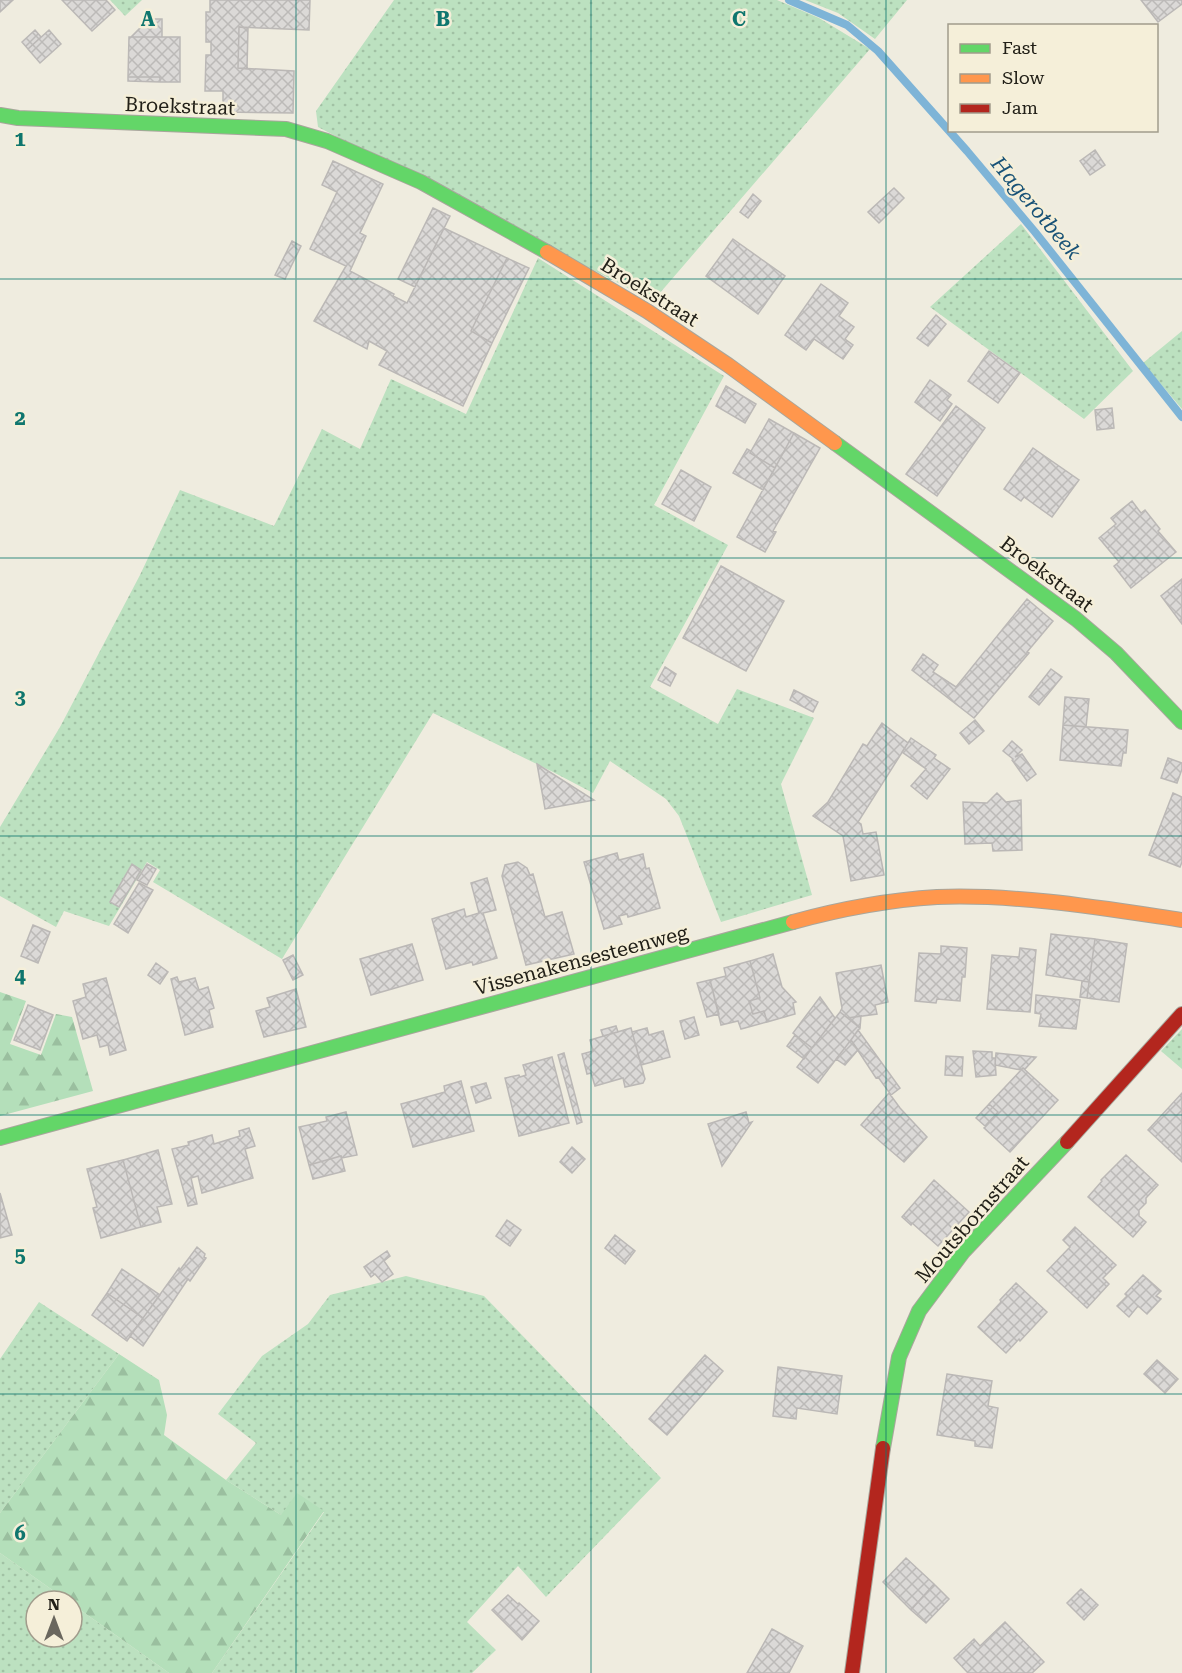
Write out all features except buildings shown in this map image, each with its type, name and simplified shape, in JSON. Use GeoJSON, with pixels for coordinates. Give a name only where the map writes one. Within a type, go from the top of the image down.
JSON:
{"type":"FeatureCollection","features":[{"type":"Feature","properties":{"kind":"street","name":"Broekstraat"},"geometry":{"type":"LineString","coordinates":[[0,115],[18,118],[286,129],[327,141],[421,182],[527,240],[647,311],[728,365],[1076,619],[1116,653],[1182,722]]}},
{"type":"Feature","properties":{"kind":"street","name":"Vissenakensesteenweg"},"geometry":{"type":"LineString","coordinates":[[0,1138],[829,912],[902,900],[1002,898],[1070,904],[1182,920]]}},
{"type":"Feature","properties":{"kind":"street","name":"Moutsbornstraat"},"geometry":{"type":"LineString","coordinates":[[852,1673],[884,1440],[899,1357],[919,1311],[963,1252],[1182,1014]]}},
{"type":"Feature","properties":{"kind":"green space"},"geometry":{"type":"Polygon","coordinates":[[[110,0],[142,0],[125,16],[110,0]]]}},
{"type":"Feature","properties":{"kind":"green space"},"geometry":{"type":"Polygon","coordinates":[[[394,0],[777,0],[819,18],[870,49],[653,301],[318,127],[316,111],[394,0]]]}},
{"type":"Feature","properties":{"kind":"green space"},"geometry":{"type":"Polygon","coordinates":[[[805,0],[907,0],[875,39],[838,13],[805,0]]]}},
{"type":"Feature","properties":{"kind":"green space"},"geometry":{"type":"Polygon","coordinates":[[[1021,224],[1133,371],[1084,419],[930,307],[1021,224]]]}},
{"type":"Feature","properties":{"kind":"green space"},"geometry":{"type":"Polygon","coordinates":[[[538,258],[724,376],[654,505],[728,545],[650,687],[718,724],[737,689],[814,718],[781,784],[812,895],[721,922],[679,816],[666,799],[610,761],[593,793],[433,713],[282,959],[153,882],[160,870],[147,862],[109,926],[64,911],[56,927],[0,896],[0,827],[60,727],[140,575],[180,490],[274,526],[322,429],[360,449],[391,379],[466,414],[538,258]]]}},
{"type":"Feature","properties":{"kind":"green space"},"geometry":{"type":"Polygon","coordinates":[[[1182,331],[1182,409],[1143,363],[1182,331]]]}},
{"type":"Feature","properties":{"kind":"green space"},"geometry":{"type":"Polygon","coordinates":[[[0,992],[26,1001],[10,1044],[41,1055],[56,1014],[72,1017],[93,1091],[0,1116],[0,992]]]}},
{"type":"Feature","properties":{"kind":"green space"},"geometry":{"type":"Polygon","coordinates":[[[1182,1029],[1182,1069],[1161,1051],[1182,1029]]]}},
{"type":"Feature","properties":{"kind":"green space"},"geometry":{"type":"Polygon","coordinates":[[[406,1276],[484,1296],[661,1478],[546,1597],[518,1566],[467,1622],[496,1650],[472,1673],[212,1673],[324,1512],[281,1515],[226,1480],[256,1443],[218,1414],[262,1356],[308,1324],[330,1295],[406,1276]]]}},
{"type":"Feature","properties":{"kind":"green space"},"geometry":{"type":"Polygon","coordinates":[[[39,1302],[119,1354],[0,1513],[0,1359],[39,1302]]]}},
{"type":"Feature","properties":{"kind":"green space"},"geometry":{"type":"Polygon","coordinates":[[[119,1354],[159,1380],[167,1415],[164,1435],[226,1480],[281,1515],[297,1493],[324,1511],[212,1673],[169,1673],[84,1613],[84,1589],[51,1589],[0,1553],[0,1513],[119,1354]]]}},
{"type":"Feature","properties":{"kind":"green space"},"geometry":{"type":"Polygon","coordinates":[[[0,1553],[51,1589],[24,1589],[24,1649],[84,1649],[84,1613],[169,1673],[0,1673],[0,1553]]]}},
{"type":"Feature","properties":{"kind":"waterway","name":"Hagerotbeek"},"geometry":{"type":"LineString","coordinates":[[789,0],[847,25],[878,51],[948,130]]}},
{"type":"Feature","properties":{"kind":"waterway","name":"Hagerotbeek"},"geometry":{"type":"LineString","coordinates":[[950,132],[1035,232],[1182,417]]}},
{"type":"Feature","properties":{"kind":"traffic: fast"},"geometry":{"type":"LineString","coordinates":[[0,115],[18,118],[286,129],[327,141],[421,182],[547,252]]}},
{"type":"Feature","properties":{"kind":"traffic: fast"},"geometry":{"type":"LineString","coordinates":[[835,443],[1076,619],[1116,653],[1182,722]]}},
{"type":"Feature","properties":{"kind":"traffic: fast"},"geometry":{"type":"LineString","coordinates":[[0,1138],[793,922]]}},
{"type":"Feature","properties":{"kind":"traffic: fast"},"geometry":{"type":"LineString","coordinates":[[883,1448],[899,1357],[919,1311],[963,1252],[1067,1142]]}},
{"type":"Feature","properties":{"kind":"traffic: slow"},"geometry":{"type":"LineString","coordinates":[[547,252],[647,311],[728,365],[835,443]]}},
{"type":"Feature","properties":{"kind":"traffic: slow"},"geometry":{"type":"LineString","coordinates":[[793,922],[846,909],[937,897],[1029,900],[1182,920]]}},
{"type":"Feature","properties":{"kind":"traffic: jam"},"geometry":{"type":"LineString","coordinates":[[1067,1142],[1182,1014]]}},
{"type":"Feature","properties":{"kind":"traffic: jam"},"geometry":{"type":"LineString","coordinates":[[852,1673],[883,1448]]}}]}
